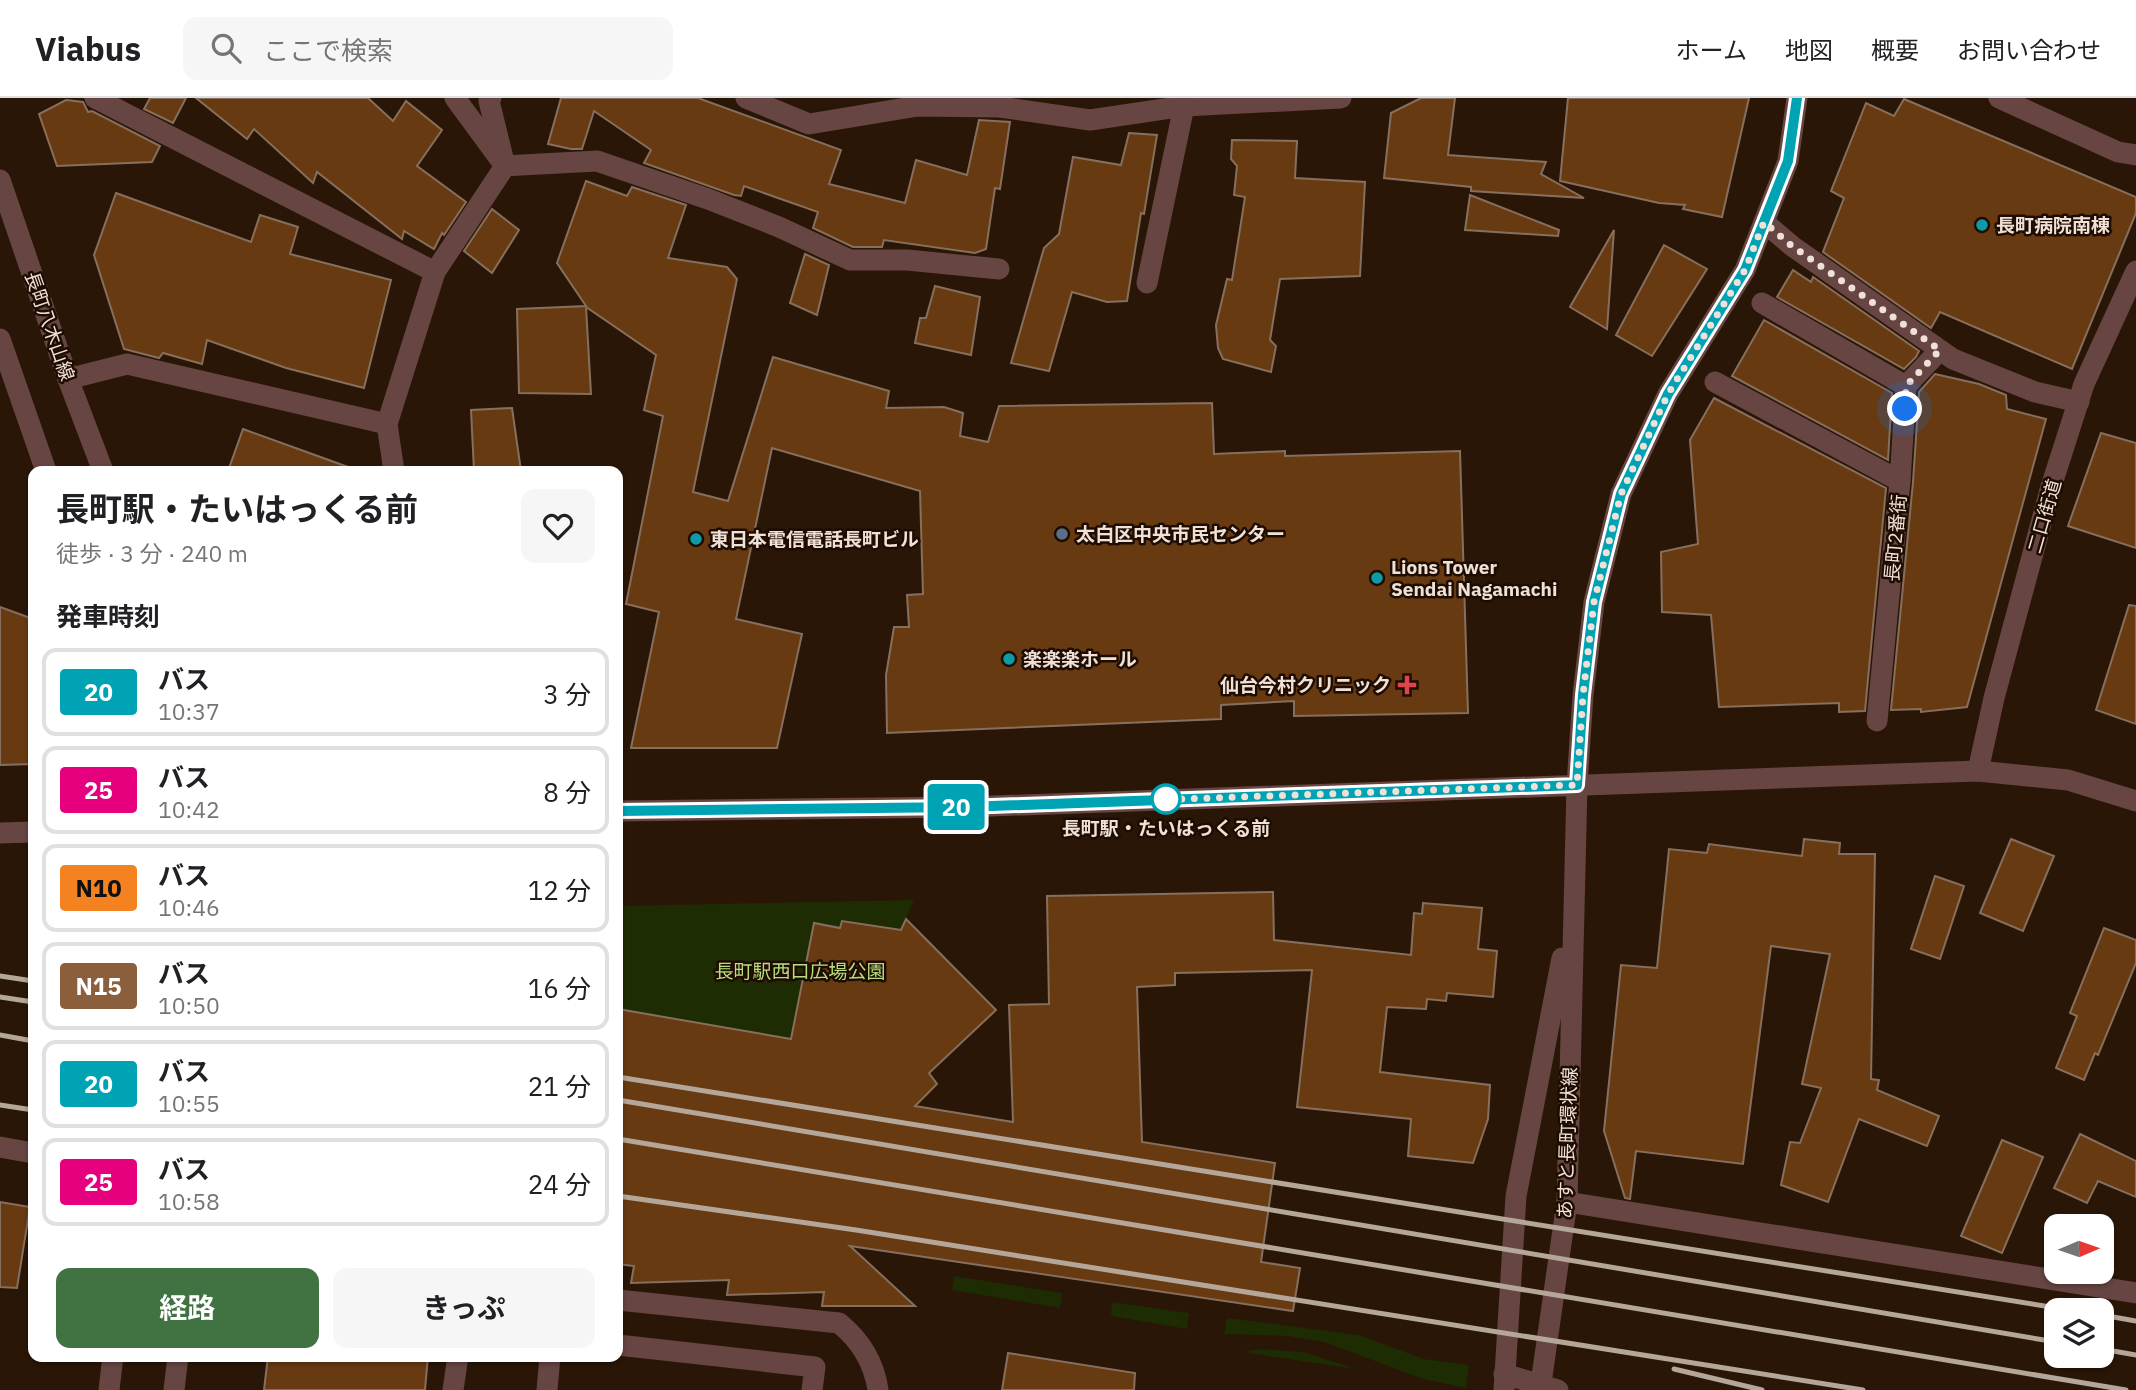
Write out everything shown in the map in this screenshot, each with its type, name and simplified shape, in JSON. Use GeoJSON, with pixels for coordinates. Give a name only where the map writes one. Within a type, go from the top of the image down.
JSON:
{"type":"FeatureCollection","features":[{"type":"Feature","properties":{"kind":"street"},"geometry":{"type":"LineString","coordinates":[[95,98],[435,272]]}},
{"type":"Feature","properties":{"kind":"street"},"geometry":{"type":"LineString","coordinates":[[455,98],[505,166]]}},
{"type":"Feature","properties":{"kind":"street"},"geometry":{"type":"LineString","coordinates":[[393,466],[387,424],[435,272],[505,166],[489,101],[491,98]]}},
{"type":"Feature","properties":{"kind":"street"},"geometry":{"type":"LineString","coordinates":[[746,98],[809,124],[918,106],[1000,107],[1090,120],[1184,106],[1342,98]]}},
{"type":"Feature","properties":{"kind":"street","name":"あすと長町環状線"},"geometry":{"type":"LineString","coordinates":[[1547,1389],[1566,1202],[1577,785],[1583,695],[1594,602],[1621,494],[1668,394],[1745,270],[1788,161],[1797,98]]}},
{"type":"Feature","properties":{"kind":"street"},"geometry":{"type":"LineString","coordinates":[[1999,98],[2118,152],[2136,155]]}},
{"type":"Feature","properties":{"kind":"street"},"geometry":{"type":"LineString","coordinates":[[1146,283],[1184,106]]}},
{"type":"Feature","properties":{"kind":"street"},"geometry":{"type":"LineString","coordinates":[[505,166],[597,161],[708,199],[779,227],[850,260],[907,260],[999,269]]}},
{"type":"Feature","properties":{"kind":"street","name":"長町八木山線"},"geometry":{"type":"LineString","coordinates":[[0,180],[68,379],[101,466]]}},
{"type":"Feature","properties":{"kind":"street"},"geometry":{"type":"LineString","coordinates":[[1764,222],[1792,246],[1953,359],[2035,392],[2079,402]]}},
{"type":"Feature","properties":{"kind":"street","name":"二口街道"},"geometry":{"type":"LineString","coordinates":[[1978,771],[1994,698],[2050,490],[2084,384],[2136,271]]}},
{"type":"Feature","properties":{"kind":"street"},"geometry":{"type":"LineString","coordinates":[[1762,303],[1906,386]]}},
{"type":"Feature","properties":{"kind":"street"},"geometry":{"type":"LineString","coordinates":[[0,339],[44,466]]}},
{"type":"Feature","properties":{"kind":"street"},"geometry":{"type":"LineString","coordinates":[[1900,481],[1906,386],[1940,350]]}},
{"type":"Feature","properties":{"kind":"street"},"geometry":{"type":"LineString","coordinates":[[68,379],[127,364],[387,424]]}},
{"type":"Feature","properties":{"kind":"street","name":"長町2番街"},"geometry":{"type":"LineString","coordinates":[[1715,382],[1900,481],[1877,721]]}},
{"type":"Feature","properties":{"kind":"street"},"geometry":{"type":"LineString","coordinates":[[623,811],[965,807],[1978,771],[2068,780],[2136,801]]}},
{"type":"Feature","properties":{"kind":"street"},"geometry":{"type":"LineString","coordinates":[[0,833],[28,832]]}},
{"type":"Feature","properties":{"kind":"street","name":"あすと長町環状線"},"geometry":{"type":"LineString","coordinates":[[1504,1382],[1516,1196],[1574,895]]}},
{"type":"Feature","properties":{"kind":"street"},"geometry":{"type":"LineString","coordinates":[[0,1147],[28,1152]]}},
{"type":"Feature","properties":{"kind":"street"},"geometry":{"type":"LineString","coordinates":[[1566,1202],[2136,1293]]}},
{"type":"Feature","properties":{"kind":"street"},"geometry":{"type":"LineString","coordinates":[[623,1301],[839,1323],[853,1334],[867,1355],[878,1390]]}},
{"type":"Feature","properties":{"kind":"street"},"geometry":{"type":"LineString","coordinates":[[623,1346],[815,1367],[812,1390]]}},
{"type":"Feature","properties":{"kind":"street"},"geometry":{"type":"LineString","coordinates":[[109,1390],[112,1362]]}},
{"type":"Feature","properties":{"kind":"street"},"geometry":{"type":"LineString","coordinates":[[174,1390],[177,1362]]}},
{"type":"Feature","properties":{"kind":"street"},"geometry":{"type":"LineString","coordinates":[[453,1390],[457,1362]]}},
{"type":"Feature","properties":{"kind":"street"},"geometry":{"type":"LineString","coordinates":[[547,1390],[549,1362]]}},
{"type":"Feature","properties":{"kind":"street"},"geometry":{"type":"LineString","coordinates":[[1504,1382],[1547,1389]]}},
{"type":"Feature","properties":{"kind":"green space","name":"長町駅西口広場公園"},"geometry":{"type":"Polygon","coordinates":[[[914,900],[869,1002],[830,1046],[623,1010],[623,906],[914,900]]]}},
{"type":"Feature","properties":{"kind":"green space"},"geometry":{"type":"Polygon","coordinates":[[[954,1276],[1062,1293],[1060,1308],[952,1290],[954,1276]]]}},
{"type":"Feature","properties":{"kind":"green space"},"geometry":{"type":"Polygon","coordinates":[[[1112,1302],[1189,1313],[1187,1329],[1111,1316],[1112,1302]]]}},
{"type":"Feature","properties":{"kind":"green space"},"geometry":{"type":"Polygon","coordinates":[[[1227,1318],[1359,1335],[1424,1359],[1469,1365],[1466,1388],[1423,1379],[1324,1342],[1287,1336],[1224,1334],[1227,1318]]]}},
{"type":"Feature","properties":{"kind":"green space"},"geometry":{"type":"Polygon","coordinates":[[[1261,1349],[1303,1352],[1356,1369],[1242,1352],[1261,1349]]]}},
{"type":"Feature","properties":{"kind":"building"},"geometry":{"type":"Polygon","coordinates":[[[150,98],[186,98],[173,123],[144,109],[150,98]]]}},
{"type":"Feature","properties":{"kind":"building"},"geometry":{"type":"Polygon","coordinates":[[[196,98],[368,98],[393,121],[406,101],[442,130],[417,166],[466,202],[444,235],[442,233],[434,249],[404,231],[402,239],[317,172],[313,183],[254,129],[247,139],[196,98]]]}},
{"type":"Feature","properties":{"kind":"building"},"geometry":{"type":"Polygon","coordinates":[[[561,98],[698,98],[841,150],[829,184],[905,203],[916,160],[967,175],[979,120],[1010,122],[1000,189],[995,188],[986,249],[975,253],[884,240],[882,247],[853,247],[813,228],[818,212],[744,186],[741,196],[734,195],[644,163],[651,150],[594,111],[582,149],[548,144],[561,98]]]}},
{"type":"Feature","properties":{"kind":"building"},"geometry":{"type":"Polygon","coordinates":[[[1421,98],[1455,98],[1448,155],[1546,162],[1541,174],[1584,198],[1471,191],[1471,187],[1384,178],[1391,113],[1421,98]]]}},
{"type":"Feature","properties":{"kind":"building"},"geometry":{"type":"Polygon","coordinates":[[[1568,98],[1749,98],[1722,217],[1683,209],[1685,205],[1659,203],[1560,181],[1568,98]]]}},
{"type":"Feature","properties":{"kind":"building","name":"長町病院南棟"},"geometry":{"type":"Polygon","coordinates":[[[1904,99],[2136,197],[2136,213],[2072,369],[1940,312],[1931,328],[1823,252],[1844,198],[1831,191],[1866,103],[1894,116],[1904,99]]]}},
{"type":"Feature","properties":{"kind":"building"},"geometry":{"type":"Polygon","coordinates":[[[66,100],[83,102],[88,112],[92,111],[160,146],[152,162],[57,166],[39,114],[66,100]]]}},
{"type":"Feature","properties":{"kind":"building"},"geometry":{"type":"Polygon","coordinates":[[[1129,133],[1157,135],[1127,301],[1107,302],[1072,292],[1049,371],[1011,363],[1044,248],[1059,234],[1073,157],[1121,165],[1129,133]]]}},
{"type":"Feature","properties":{"kind":"building"},"geometry":{"type":"Polygon","coordinates":[[[1232,140],[1297,141],[1295,178],[1365,182],[1360,276],[1280,279],[1270,340],[1276,346],[1271,372],[1223,359],[1218,348],[1216,325],[1227,279],[1232,280],[1245,197],[1234,195],[1237,166],[1231,159],[1232,140]]]}},
{"type":"Feature","properties":{"kind":"building"},"geometry":{"type":"Polygon","coordinates":[[[586,181],[627,196],[632,187],[686,205],[668,258],[727,267],[737,279],[693,492],[728,501],[773,357],[889,391],[886,408],[944,407],[963,413],[960,436],[988,442],[999,406],[1212,403],[1214,454],[1285,451],[1285,456],[1460,451],[1468,713],[1294,716],[1294,701],[1221,705],[1221,719],[887,733],[886,675],[894,627],[909,627],[907,595],[923,594],[920,491],[772,448],[736,619],[802,634],[777,748],[631,748],[659,612],[626,604],[663,416],[644,410],[656,355],[586,307],[591,394],[519,393],[517,309],[586,306],[557,263],[586,181]]]}},
{"type":"Feature","properties":{"kind":"building"},"geometry":{"type":"Polygon","coordinates":[[[116,193],[251,242],[260,215],[298,227],[290,254],[391,280],[364,388],[286,368],[207,340],[202,364],[163,353],[159,358],[124,349],[94,255],[116,193]]]}},
{"type":"Feature","properties":{"kind":"building"},"geometry":{"type":"Polygon","coordinates":[[[1470,195],[1559,230],[1558,236],[1465,230],[1470,195]]]}},
{"type":"Feature","properties":{"kind":"building"},"geometry":{"type":"Polygon","coordinates":[[[492,209],[519,230],[492,273],[464,251],[492,209]]]}},
{"type":"Feature","properties":{"kind":"building"},"geometry":{"type":"Polygon","coordinates":[[[1614,230],[1607,329],[1570,307],[1614,230]]]}},
{"type":"Feature","properties":{"kind":"building"},"geometry":{"type":"Polygon","coordinates":[[[1664,245],[1707,269],[1652,356],[1616,335],[1664,245]]]}},
{"type":"Feature","properties":{"kind":"building"},"geometry":{"type":"Polygon","coordinates":[[[805,254],[829,265],[817,315],[790,303],[805,254]]]}},
{"type":"Feature","properties":{"kind":"building"},"geometry":{"type":"Polygon","coordinates":[[[1793,270],[1811,282],[1813,277],[1919,351],[1916,357],[1904,369],[1777,297],[1793,270]]]}},
{"type":"Feature","properties":{"kind":"building"},"geometry":{"type":"Polygon","coordinates":[[[935,286],[980,297],[971,355],[915,343],[920,318],[926,318],[935,286]]]}},
{"type":"Feature","properties":{"kind":"building"},"geometry":{"type":"Polygon","coordinates":[[[1764,320],[1892,393],[1888,460],[1732,376],[1764,320]]]}},
{"type":"Feature","properties":{"kind":"building"},"geometry":{"type":"Polygon","coordinates":[[[1935,374],[1979,384],[2006,395],[2007,409],[2046,419],[1967,707],[1921,712],[1921,709],[1891,710],[1919,392],[1935,374]]]}},
{"type":"Feature","properties":{"kind":"building"},"geometry":{"type":"Polygon","coordinates":[[[1714,398],[1886,488],[1865,711],[1839,712],[1839,703],[1719,707],[1711,615],[1662,612],[1661,552],[1698,544],[1690,440],[1714,398]]]}},
{"type":"Feature","properties":{"kind":"building"},"geometry":{"type":"Polygon","coordinates":[[[512,408],[520,466],[474,466],[471,410],[512,408]]]}},
{"type":"Feature","properties":{"kind":"building"},"geometry":{"type":"Polygon","coordinates":[[[243,429],[345,466],[230,466],[243,429]]]}},
{"type":"Feature","properties":{"kind":"building"},"geometry":{"type":"Polygon","coordinates":[[[2101,433],[2136,443],[2136,548],[2068,526],[2101,433]]]}},
{"type":"Feature","properties":{"kind":"building"},"geometry":{"type":"Polygon","coordinates":[[[2129,605],[2136,606],[2136,724],[2096,710],[2129,605]]]}},
{"type":"Feature","properties":{"kind":"building"},"geometry":{"type":"Polygon","coordinates":[[[0,607],[28,617],[28,764],[0,765],[0,607]]]}},
{"type":"Feature","properties":{"kind":"building"},"geometry":{"type":"Polygon","coordinates":[[[1804,839],[1840,843],[1839,854],[1875,854],[1871,1079],[1879,1080],[1877,1090],[1939,1116],[1927,1146],[1859,1119],[1828,1202],[1781,1185],[1790,1142],[1800,1143],[1821,1088],[1802,1084],[1830,954],[1771,946],[1743,1164],[1636,1151],[1630,1199],[1625,1198],[1604,1131],[1621,965],[1657,968],[1669,849],[1707,853],[1709,844],[1802,856],[1804,839]]]}},
{"type":"Feature","properties":{"kind":"building"},"geometry":{"type":"Polygon","coordinates":[[[2011,839],[2054,856],[2023,931],[1980,913],[2011,839]]]}},
{"type":"Feature","properties":{"kind":"building"},"geometry":{"type":"Polygon","coordinates":[[[1935,876],[1964,886],[1940,959],[1911,949],[1935,876]]]}},
{"type":"Feature","properties":{"kind":"building"},"geometry":{"type":"Polygon","coordinates":[[[1273,892],[1274,940],[1411,955],[1414,913],[1422,914],[1423,903],[1482,908],[1478,949],[1497,951],[1493,997],[1447,993],[1446,1001],[1427,999],[1426,1009],[1387,1007],[1380,1072],[1490,1085],[1488,1119],[1473,1163],[1408,1156],[1411,1119],[1297,1107],[1312,970],[1175,973],[1175,985],[1137,987],[1142,1142],[1275,1163],[1261,1262],[1300,1268],[1293,1311],[850,1246],[915,1306],[822,1306],[824,1292],[727,1295],[729,1280],[631,1283],[634,1266],[623,1265],[623,1010],[791,1039],[814,923],[840,928],[842,921],[901,930],[906,919],[996,1010],[929,1073],[937,1084],[915,1106],[1013,1122],[1009,1005],[1049,1004],[1047,896],[1273,892]]]}},
{"type":"Feature","properties":{"kind":"building"},"geometry":{"type":"Polygon","coordinates":[[[2104,928],[2136,940],[2136,963],[2098,1055],[2095,1053],[2084,1080],[2056,1068],[2077,1016],[2070,1013],[2104,928]]]}},
{"type":"Feature","properties":{"kind":"building"},"geometry":{"type":"Polygon","coordinates":[[[2080,1134],[2136,1161],[2136,1197],[2098,1181],[2087,1203],[2054,1188],[2080,1134]]]}},
{"type":"Feature","properties":{"kind":"building"},"geometry":{"type":"Polygon","coordinates":[[[2002,1140],[2043,1157],[2002,1253],[1961,1236],[2002,1140]]]}},
{"type":"Feature","properties":{"kind":"building"},"geometry":{"type":"Polygon","coordinates":[[[0,1202],[28,1207],[17,1288],[0,1287],[0,1202]]]}},
{"type":"Feature","properties":{"kind":"building"},"geometry":{"type":"Polygon","coordinates":[[[1008,1353],[1135,1373],[1134,1390],[1002,1390],[1008,1353]]]}},
{"type":"Feature","properties":{"kind":"building"},"geometry":{"type":"Polygon","coordinates":[[[267,1362],[427,1362],[425,1390],[264,1390],[267,1362]]]}},
{"type":"Feature","properties":{"kind":"railway"},"geometry":{"type":"LineString","coordinates":[[0,976],[28,980]]}},
{"type":"Feature","properties":{"kind":"railway"},"geometry":{"type":"LineString","coordinates":[[0,997],[28,1001]]}},
{"type":"Feature","properties":{"kind":"railway"},"geometry":{"type":"LineString","coordinates":[[0,1035],[28,1040]]}},
{"type":"Feature","properties":{"kind":"railway"},"geometry":{"type":"LineString","coordinates":[[623,1078],[2044,1306]]}},
{"type":"Feature","properties":{"kind":"railway"},"geometry":{"type":"LineString","coordinates":[[623,1101],[2044,1340]]}},
{"type":"Feature","properties":{"kind":"railway"},"geometry":{"type":"LineString","coordinates":[[0,1105],[28,1109]]}},
{"type":"Feature","properties":{"kind":"railway"},"geometry":{"type":"LineString","coordinates":[[623,1140],[2126,1390]]}},
{"type":"Feature","properties":{"kind":"railway"},"geometry":{"type":"LineString","coordinates":[[623,1197],[856,1230],[1863,1390]]}},
{"type":"Feature","properties":{"kind":"railway"},"geometry":{"type":"LineString","coordinates":[[2114,1317],[2136,1321]]}},
{"type":"Feature","properties":{"kind":"railway"},"geometry":{"type":"LineString","coordinates":[[2114,1351],[2136,1355]]}},
{"type":"Feature","properties":{"kind":"railway"},"geometry":{"type":"LineString","coordinates":[[1674,1369],[1762,1390]]}},
{"type":"Feature","properties":{"kind":"bus line","name":"20"},"geometry":{"type":"LineString","coordinates":[[623,811],[965,807],[1577,785],[1583,695],[1594,602],[1621,494],[1668,394],[1745,270],[1788,161],[1797,98]]}},
{"type":"Feature","properties":{"kind":"place","name":"長町病院南棟"},"geometry":{"type":"Point","coordinates":[1982,225]}},
{"type":"Feature","properties":{"kind":"place","name":"太白区中央市民センター"},"geometry":{"type":"Point","coordinates":[1062,534]}},
{"type":"Feature","properties":{"kind":"place","name":"東日本電信電話長町ビル"},"geometry":{"type":"Point","coordinates":[696,539]}},
{"type":"Feature","properties":{"kind":"place","name":"Lions Tower Sendai Nagamachi"},"geometry":{"type":"Point","coordinates":[1377,578]}},
{"type":"Feature","properties":{"kind":"place","name":"楽楽楽ホール"},"geometry":{"type":"Point","coordinates":[1009,659]}},
{"type":"Feature","properties":{"kind":"place","name":"仙台今村クリニック"},"geometry":{"type":"Point","coordinates":[1407,685]}},
{"type":"Feature","properties":{"kind":"place","name":"長町駅・たいはっくる前"},"geometry":{"type":"Point","coordinates":[1166,799]}},
{"type":"Feature","properties":{"kind":"route"},"geometry":{"type":"LineString","coordinates":[[1166,799],[1155,800],[1577,785],[1583,695],[1594,602],[1621,494],[1668,394],[1745,270],[1764,222],[1792,246],[1940,350],[1906,386],[1905,409]]}}]}
